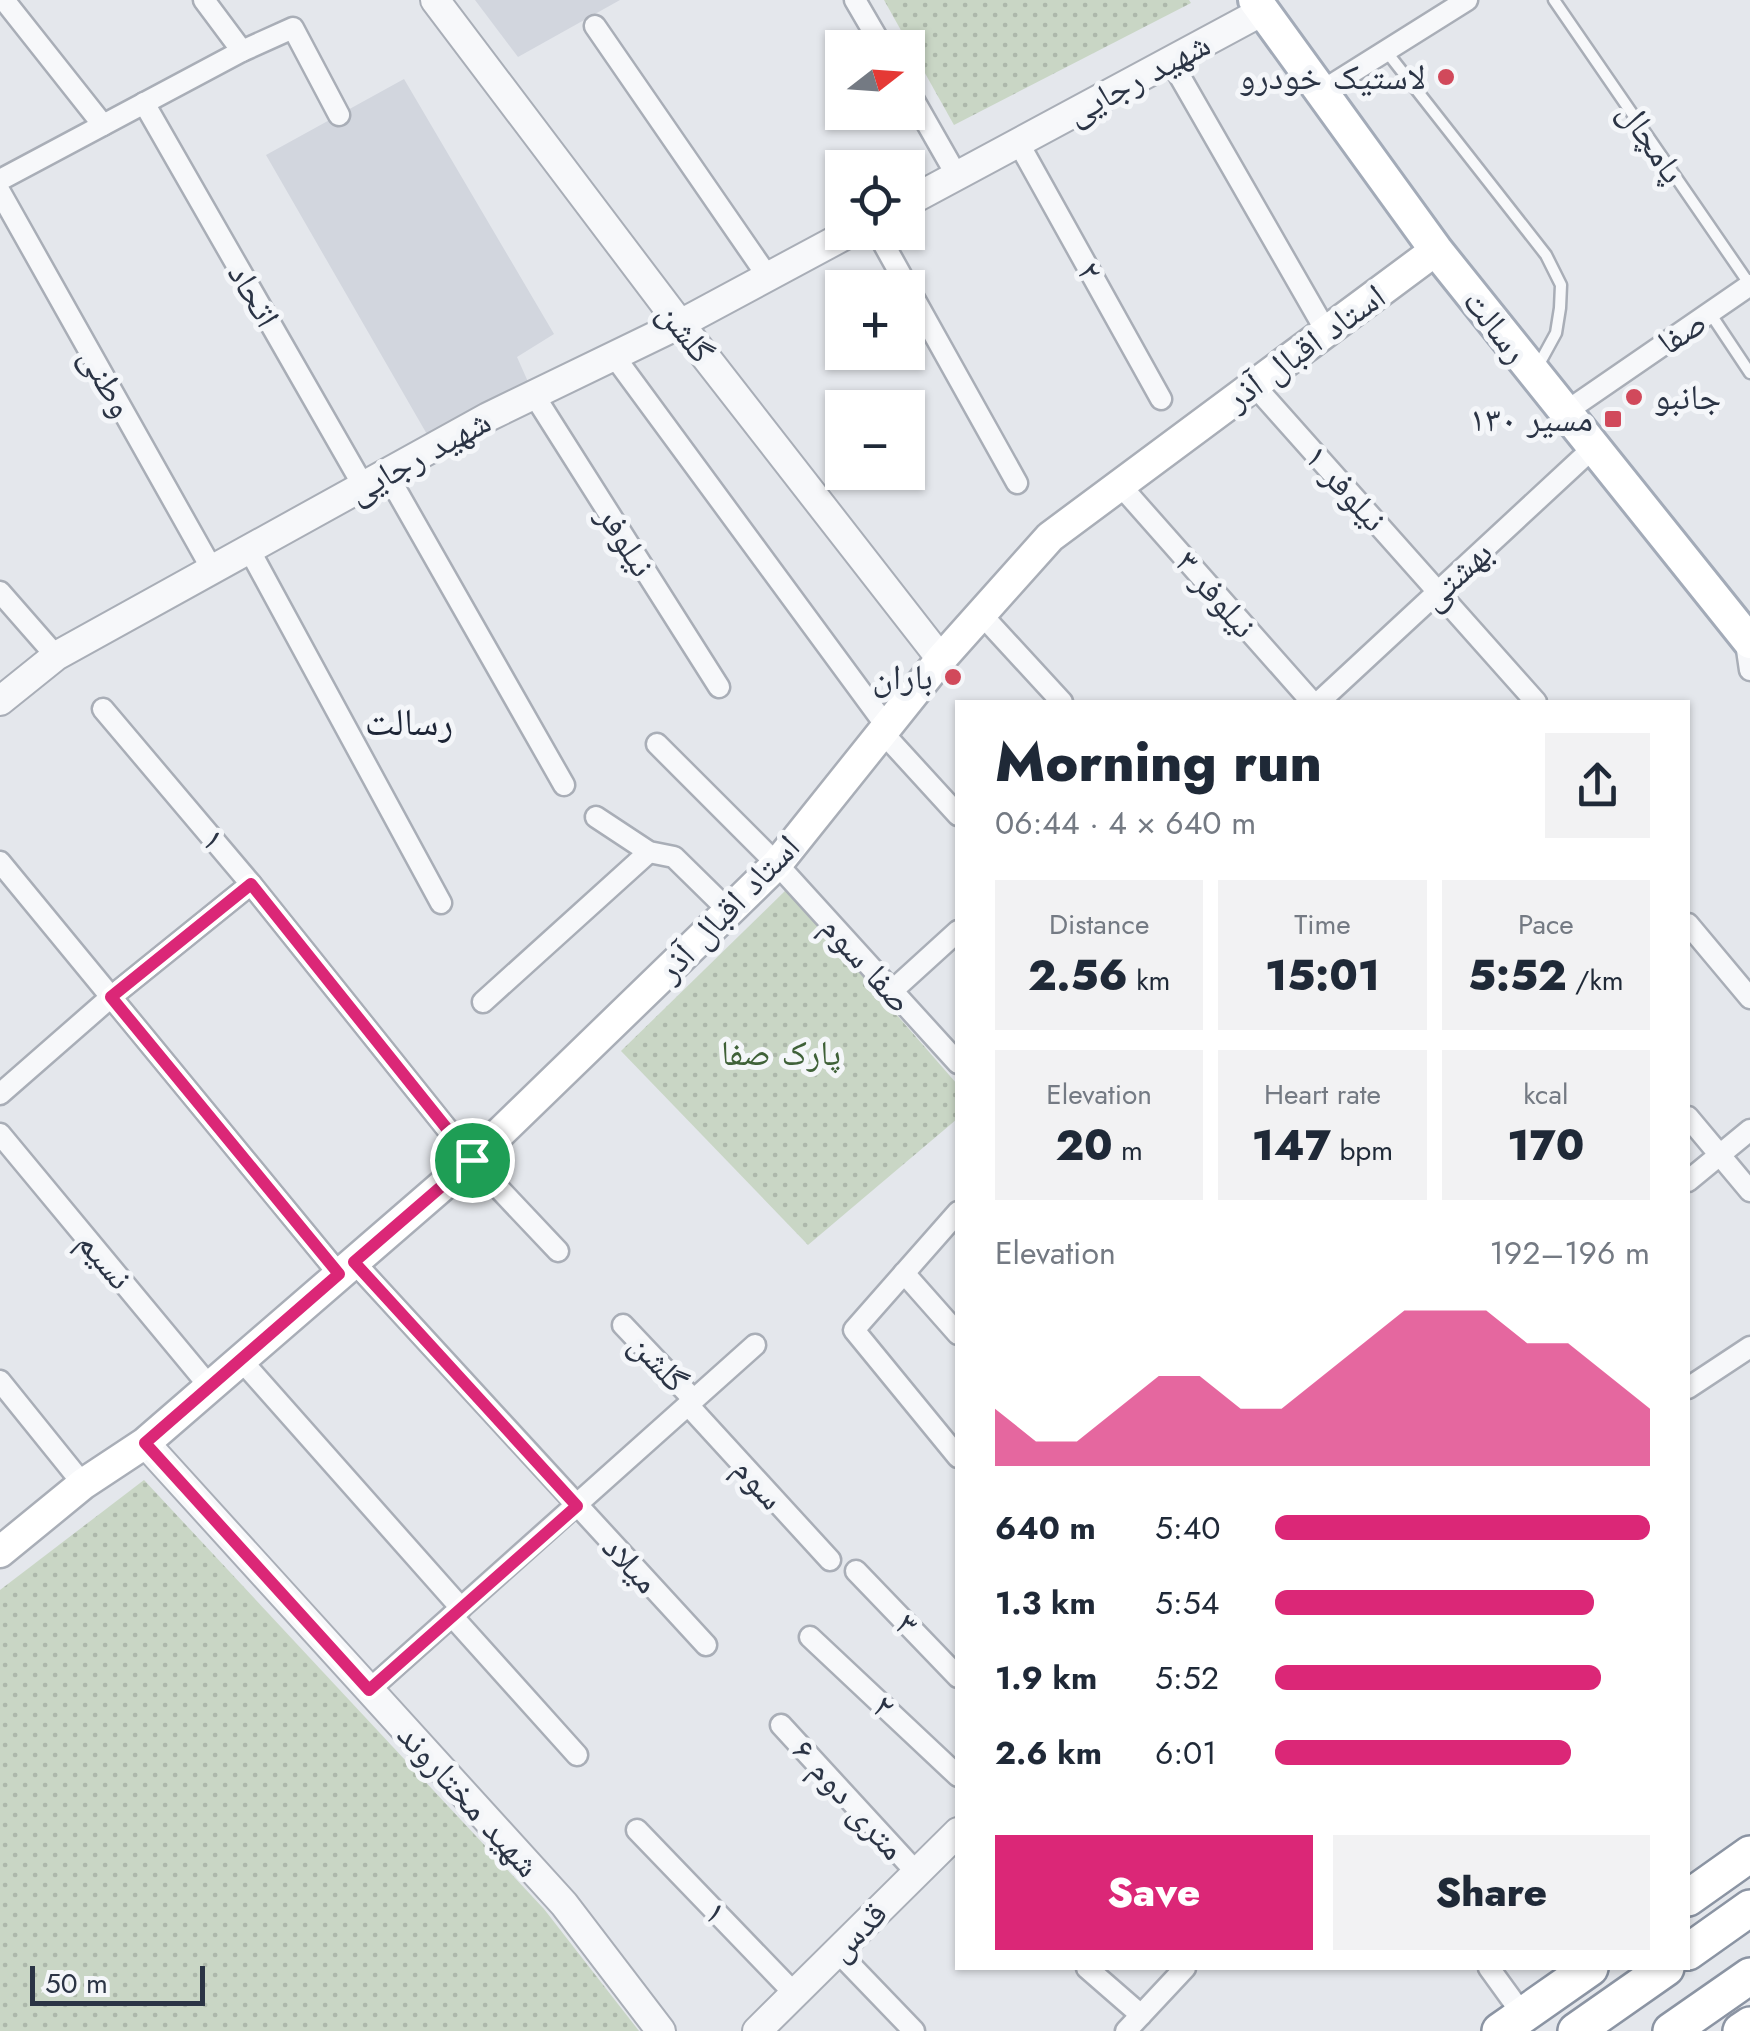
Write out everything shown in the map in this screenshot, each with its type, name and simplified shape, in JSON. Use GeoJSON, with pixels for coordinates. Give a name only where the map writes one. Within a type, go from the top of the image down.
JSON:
{"type":"FeatureCollection","features":[{"type":"Feature","properties":{"kind":"highway"},"geometry":{"type":"LineString","coordinates":[[1690,1897],[1750,1854]]}},
{"type":"Feature","properties":{"kind":"highway"},"geometry":{"type":"LineString","coordinates":[[1690,1951],[1750,1908]]}},
{"type":"Feature","properties":{"kind":"highway"},"geometry":{"type":"LineString","coordinates":[[1512,2023],[1587,1970]]}},
{"type":"Feature","properties":{"kind":"highway"},"geometry":{"type":"LineString","coordinates":[[1576,2031],[1663,1970]]}},
{"type":"Feature","properties":{"kind":"highway"},"geometry":{"type":"LineString","coordinates":[[1671,2031],[1750,1976]]}},
{"type":"Feature","properties":{"kind":"highway"},"geometry":{"type":"LineString","coordinates":[[1741,2031],[1750,2025]]}},
{"type":"Feature","properties":{"kind":"main road","name":"رسالت"},"geometry":{"type":"LineString","coordinates":[[1259,6],[1436,250],[1748,639]]}},
{"type":"Feature","properties":{"kind":"main road","name":"استاد اقبال آذر"},"geometry":{"type":"LineString","coordinates":[[0,1552],[84,1484],[145,1443],[472,1160],[778,864],[941,660],[1050,537],[1436,250]]}},
{"type":"Feature","properties":{"kind":"street"},"geometry":{"type":"LineString","coordinates":[[4,0],[102,126]]}},
{"type":"Feature","properties":{"kind":"street"},"geometry":{"type":"LineString","coordinates":[[204,0],[242,51]]}},
{"type":"Feature","properties":{"kind":"street","name":"گلشن"},"geometry":{"type":"LineString","coordinates":[[435,0],[941,660]]}},
{"type":"Feature","properties":{"kind":"street"},"geometry":{"type":"LineString","coordinates":[[855,0],[872,30]]}},
{"type":"Feature","properties":{"kind":"street"},"geometry":{"type":"LineString","coordinates":[[1322,91],[1467,0]]}},
{"type":"Feature","properties":{"kind":"street","name":"شهید رجایی"},"geometry":{"type":"LineString","coordinates":[[925,193],[1171,61],[1259,6]]}},
{"type":"Feature","properties":{"kind":"street"},"geometry":{"type":"LineString","coordinates":[[595,26],[768,278]]}},
{"type":"Feature","properties":{"kind":"street"},"geometry":{"type":"LineString","coordinates":[[0,180],[242,51],[294,28],[339,115]]}},
{"type":"Feature","properties":{"kind":"street"},"geometry":{"type":"LineString","coordinates":[[1171,61],[1326,331]]}},
{"type":"Feature","properties":{"kind":"street","name":"اتحاد"},"geometry":{"type":"LineString","coordinates":[[144,103],[564,785]]}},
{"type":"Feature","properties":{"kind":"street"},"geometry":{"type":"LineString","coordinates":[[925,120],[957,176]]}},
{"type":"Feature","properties":{"kind":"street","name":"۲"},"geometry":{"type":"LineString","coordinates":[[1018,142],[1161,399]]}},
{"type":"Feature","properties":{"kind":"street","name":"وطنی"},"geometry":{"type":"LineString","coordinates":[[0,192],[213,571]]}},
{"type":"Feature","properties":{"kind":"street","name":"شهید رجایی"},"geometry":{"type":"LineString","coordinates":[[0,701],[56,656],[375,480],[534,394],[680,324],[825,246]]}},
{"type":"Feature","properties":{"kind":"street"},"geometry":{"type":"LineString","coordinates":[[888,250],[1017,483]]}},
{"type":"Feature","properties":{"kind":"street","name":"صفا"},"geometry":{"type":"LineString","coordinates":[[1564,412],[1750,285]]}},
{"type":"Feature","properties":{"kind":"street"},"geometry":{"type":"LineString","coordinates":[[614,356],[885,730],[955,812]]}},
{"type":"Feature","properties":{"kind":"street","name":"نیلوفر ۱"},"geometry":{"type":"LineString","coordinates":[[1252,384],[1534,700]]}},
{"type":"Feature","properties":{"kind":"street","name":"نیلوفر"},"geometry":{"type":"LineString","coordinates":[[534,394],[718,688]]}},
{"type":"Feature","properties":{"kind":"street","name":"بهشتی"},"geometry":{"type":"LineString","coordinates":[[1317,700],[1593,448]]}},
{"type":"Feature","properties":{"kind":"street","name":"نیلوفر ۳"},"geometry":{"type":"LineString","coordinates":[[1120,484],[1313,700]]}},
{"type":"Feature","properties":{"kind":"street"},"geometry":{"type":"LineString","coordinates":[[250,551],[442,903]]}},
{"type":"Feature","properties":{"kind":"street"},"geometry":{"type":"LineString","coordinates":[[0,592],[56,656]]}},
{"type":"Feature","properties":{"kind":"street"},"geometry":{"type":"LineString","coordinates":[[981,614],[1060,700]]}},
{"type":"Feature","properties":{"kind":"street"},"geometry":{"type":"LineString","coordinates":[[1748,639],[1750,670]]}},
{"type":"Feature","properties":{"kind":"street","name":"۱"},"geometry":{"type":"LineString","coordinates":[[103,708],[251,884],[472,1160]]}},
{"type":"Feature","properties":{"kind":"street","name":"صفا سوم"},"geometry":{"type":"LineString","coordinates":[[657,744],[778,864],[955,1060]]}},
{"type":"Feature","properties":{"kind":"street"},"geometry":{"type":"LineString","coordinates":[[596,818],[650,852],[674,857],[729,911]]}},
{"type":"Feature","properties":{"kind":"street"},"geometry":{"type":"LineString","coordinates":[[483,1002],[650,852]]}},
{"type":"Feature","properties":{"kind":"street","name":"میلاد"},"geometry":{"type":"LineString","coordinates":[[0,862],[111,997],[346,1268],[706,1645]]}},
{"type":"Feature","properties":{"kind":"street"},"geometry":{"type":"LineString","coordinates":[[0,1094],[111,997],[251,884]]}},
{"type":"Feature","properties":{"kind":"street"},"geometry":{"type":"LineString","coordinates":[[1690,926],[1750,998]]}},
{"type":"Feature","properties":{"kind":"street"},"geometry":{"type":"LineString","coordinates":[[892,991],[955,934]]}},
{"type":"Feature","properties":{"kind":"street"},"geometry":{"type":"LineString","coordinates":[[1690,1119],[1750,1191]]}},
{"type":"Feature","properties":{"kind":"street"},"geometry":{"type":"LineString","coordinates":[[1690,1180],[1750,1130]]}},
{"type":"Feature","properties":{"kind":"street","name":"نسیم"},"geometry":{"type":"LineString","coordinates":[[0,1134],[210,1387]]}},
{"type":"Feature","properties":{"kind":"street"},"geometry":{"type":"LineString","coordinates":[[472,1160],[558,1252]]}},
{"type":"Feature","properties":{"kind":"street"},"geometry":{"type":"LineString","coordinates":[[955,1215],[854,1330],[955,1452]]}},
{"type":"Feature","properties":{"kind":"street"},"geometry":{"type":"LineString","coordinates":[[904,1273],[955,1331]]}},
{"type":"Feature","properties":{"kind":"street","name":"گلشن"},"geometry":{"type":"LineString","coordinates":[[624,1325],[691,1402]]}},
{"type":"Feature","properties":{"kind":"street"},"geometry":{"type":"LineString","coordinates":[[369,1690],[754,1345]]}},
{"type":"Feature","properties":{"kind":"street"},"geometry":{"type":"LineString","coordinates":[[1690,1386],[1750,1348]]}},
{"type":"Feature","properties":{"kind":"street"},"geometry":{"type":"LineString","coordinates":[[241,1360],[577,1755]]}},
{"type":"Feature","properties":{"kind":"street"},"geometry":{"type":"LineString","coordinates":[[0,1381],[84,1484]]}},
{"type":"Feature","properties":{"kind":"street","name":"سوم"},"geometry":{"type":"LineString","coordinates":[[691,1402],[830,1560]]}},
{"type":"Feature","properties":{"kind":"street","name":"شهید مختاروند"},"geometry":{"type":"LineString","coordinates":[[145,1443],[564,1904],[662,2031]]}},
{"type":"Feature","properties":{"kind":"street","name":"۳"},"geometry":{"type":"LineString","coordinates":[[856,1570],[955,1673]]}},
{"type":"Feature","properties":{"kind":"street","name":"۲"},"geometry":{"type":"LineString","coordinates":[[810,1637],[955,1773]]}},
{"type":"Feature","properties":{"kind":"street","name":"۶ متری دوم"},"geometry":{"type":"LineString","coordinates":[[782,1725],[916,1873]]}},
{"type":"Feature","properties":{"kind":"street","name":"۱"},"geometry":{"type":"LineString","coordinates":[[637,1830],[794,1994]]}},
{"type":"Feature","properties":{"kind":"street","name":"قدس"},"geometry":{"type":"LineString","coordinates":[[757,2031],[916,1873],[954,1843]]}},
{"type":"Feature","properties":{"kind":"street"},"geometry":{"type":"LineString","coordinates":[[837,1952],[914,2031]]}},
{"type":"Feature","properties":{"kind":"street"},"geometry":{"type":"LineString","coordinates":[[1088,1970],[1141,2015]]}},
{"type":"Feature","properties":{"kind":"street"},"geometry":{"type":"LineString","coordinates":[[1126,2031],[1183,1970]]}},
{"type":"Feature","properties":{"kind":"street"},"geometry":{"type":"LineString","coordinates":[[1490,1970],[1512,2023]]}},
{"type":"Feature","properties":{"kind":"lane","name":"پامچال"},"geometry":{"type":"LineString","coordinates":[[1554,0],[1750,285]]}},
{"type":"Feature","properties":{"kind":"lane"},"geometry":{"type":"LineString","coordinates":[[1386,51],[1546,255],[1561,285],[1556,333],[1534,374]]}},
{"type":"Feature","properties":{"kind":"lane"},"geometry":{"type":"LineString","coordinates":[[1710,313],[1750,373]]}},
{"type":"Feature","properties":{"kind":"shaded area"},"geometry":{"type":"Polygon","coordinates":[[[475,0],[620,0],[518,57],[475,0]]]}},
{"type":"Feature","properties":{"kind":"shaded area"},"geometry":{"type":"Polygon","coordinates":[[[404,79],[554,334],[517,357],[529,384],[428,436],[266,155],[404,79]]]}},
{"type":"Feature","properties":{"kind":"green space"},"geometry":{"type":"Polygon","coordinates":[[[884,0],[1191,3],[954,125],[925,73],[925,30],[901,30],[884,0]]]}},
{"type":"Feature","properties":{"kind":"green space","name":"پارک صفا"},"geometry":{"type":"Polygon","coordinates":[[[787,889],[955,1082],[955,1121],[808,1245],[621,1051],[787,889]]]}},
{"type":"Feature","properties":{"kind":"green space"},"geometry":{"type":"Polygon","coordinates":[[[144,1480],[544,1909],[639,2031],[0,2031],[0,1590],[144,1480]]]}},
{"type":"Feature","properties":{"kind":"place","name":"لاستیک خودرو"},"geometry":{"type":"Point","coordinates":[1446,77]}},
{"type":"Feature","properties":{"kind":"place","name":"جانبو"},"geometry":{"type":"Point","coordinates":[1634,397]}},
{"type":"Feature","properties":{"kind":"place","name":"مسیر ۱۳۰"},"geometry":{"type":"Point","coordinates":[1613,419]}},
{"type":"Feature","properties":{"kind":"place","name":"باران"},"geometry":{"type":"Point","coordinates":[953,677]}},
{"type":"Feature","properties":{"kind":"district","name":"رسالت"},"geometry":{"type":"Point","coordinates":[409,722]}},
{"type":"Feature","properties":{"kind":"route"},"geometry":{"type":"LineString","coordinates":[[251,884],[472,1160],[354,1262],[577,1506],[369,1690],[145,1443],[339,1274],[111,997],[251,884]]}}]}
